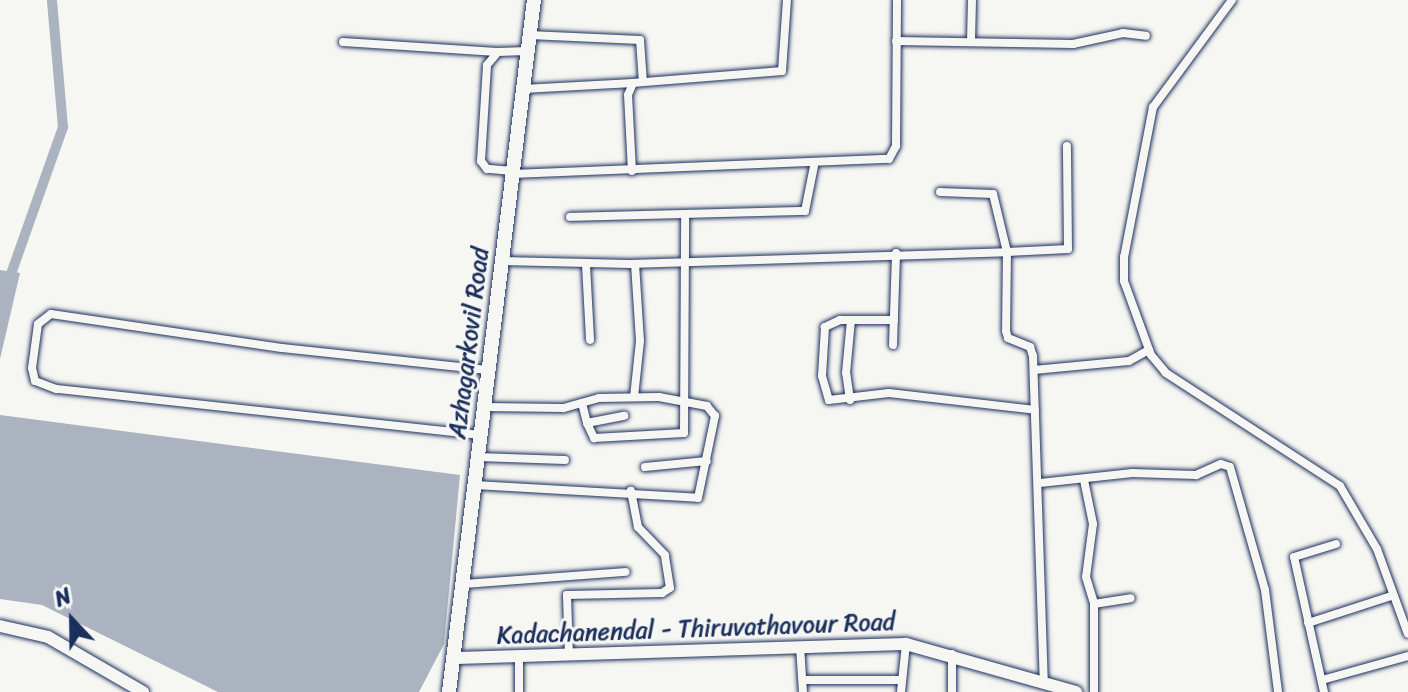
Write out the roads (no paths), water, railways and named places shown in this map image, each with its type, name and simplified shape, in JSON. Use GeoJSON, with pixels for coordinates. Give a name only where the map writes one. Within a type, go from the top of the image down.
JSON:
{"type":"FeatureCollection","features":[{"type":"Feature","properties":{"kind":"main road","name":"Azhagarkovil Road"},"geometry":{"type":"LineString","coordinates":[[449,692],[465,584],[511,172],[534,0]]}},
{"type":"Feature","properties":{"kind":"main road"},"geometry":{"type":"LineString","coordinates":[[0,626],[48,637],[143,692]]}},
{"type":"Feature","properties":{"kind":"main road","name":"Kadachanendal - Thiruvathavour Road"},"geometry":{"type":"LineString","coordinates":[[455,658],[569,657],[906,644],[952,653],[1076,692]]}},
{"type":"Feature","properties":{"kind":"street"},"geometry":{"type":"LineString","coordinates":[[522,89],[782,71],[787,0]]}},
{"type":"Feature","properties":{"kind":"street"},"geometry":{"type":"LineString","coordinates":[[498,52],[487,65],[481,161],[487,169],[511,172],[632,171],[814,166],[893,157],[897,0]]}},
{"type":"Feature","properties":{"kind":"street"},"geometry":{"type":"LineString","coordinates":[[971,41],[972,0]]}},
{"type":"Feature","properties":{"kind":"street"},"geometry":{"type":"LineString","coordinates":[[1232,0],[1153,107],[1124,257],[1124,281],[1149,350],[1166,373],[1340,486],[1377,549],[1408,634]]}},
{"type":"Feature","properties":{"kind":"street"},"geometry":{"type":"LineString","coordinates":[[896,41],[1073,44],[1123,33],[1146,36]]}},
{"type":"Feature","properties":{"kind":"street"},"geometry":{"type":"LineString","coordinates":[[529,35],[640,40],[643,79]]}},
{"type":"Feature","properties":{"kind":"street"},"geometry":{"type":"LineString","coordinates":[[343,42],[498,52],[527,51]]}},
{"type":"Feature","properties":{"kind":"street"},"geometry":{"type":"LineString","coordinates":[[632,171],[628,95],[633,83]]}},
{"type":"Feature","properties":{"kind":"street"},"geometry":{"type":"LineString","coordinates":[[501,261],[635,264],[1068,249],[1067,146]]}},
{"type":"Feature","properties":{"kind":"street"},"geometry":{"type":"LineString","coordinates":[[570,217],[805,211],[814,166]]}},
{"type":"Feature","properties":{"kind":"street"},"geometry":{"type":"LineString","coordinates":[[940,192],[993,194],[1007,252],[1006,331],[1008,338],[1030,347],[1040,483],[1044,682]]}},
{"type":"Feature","properties":{"kind":"street"},"geometry":{"type":"LineString","coordinates":[[582,403],[594,438],[681,435],[688,402],[685,216]]}},
{"type":"Feature","properties":{"kind":"street"},"geometry":{"type":"LineString","coordinates":[[893,345],[896,253]]}},
{"type":"Feature","properties":{"kind":"street"},"geometry":{"type":"LineString","coordinates":[[634,397],[640,341],[635,264]]}},
{"type":"Feature","properties":{"kind":"street"},"geometry":{"type":"LineString","coordinates":[[586,265],[590,340]]}},
{"type":"Feature","properties":{"kind":"street"},"geometry":{"type":"LineString","coordinates":[[481,435],[56,389],[35,381],[32,368],[38,324],[51,314],[282,348],[488,370]]}},
{"type":"Feature","properties":{"kind":"street"},"geometry":{"type":"LineString","coordinates":[[894,320],[851,320],[825,327],[822,376],[829,400],[850,400],[889,393],[1035,410]]}},
{"type":"Feature","properties":{"kind":"street"},"geometry":{"type":"LineString","coordinates":[[850,400],[846,373],[851,320]]}},
{"type":"Feature","properties":{"kind":"street"},"geometry":{"type":"LineString","coordinates":[[1034,370],[1129,361],[1149,350]]}},
{"type":"Feature","properties":{"kind":"street"},"geometry":{"type":"LineString","coordinates":[[475,485],[631,491],[698,498],[714,412],[688,402],[634,397],[582,403],[484,407]]}},
{"type":"Feature","properties":{"kind":"street"},"geometry":{"type":"LineString","coordinates":[[587,423],[624,416]]}},
{"type":"Feature","properties":{"kind":"street"},"geometry":{"type":"LineString","coordinates":[[478,457],[565,460]]}},
{"type":"Feature","properties":{"kind":"street"},"geometry":{"type":"LineString","coordinates":[[645,467],[707,461]]}},
{"type":"Feature","properties":{"kind":"street"},"geometry":{"type":"LineString","coordinates":[[1040,483],[1132,473],[1196,475],[1221,464],[1230,467],[1265,590],[1278,692]]}},
{"type":"Feature","properties":{"kind":"street"},"geometry":{"type":"LineString","coordinates":[[1084,480],[1093,524],[1086,577],[1094,604],[1094,692]]}},
{"type":"Feature","properties":{"kind":"street"},"geometry":{"type":"LineString","coordinates":[[569,657],[567,595],[662,593],[670,588],[665,555],[638,527],[631,491]]}},
{"type":"Feature","properties":{"kind":"street"},"geometry":{"type":"LineString","coordinates":[[1324,692],[1294,557],[1336,544]]}},
{"type":"Feature","properties":{"kind":"street"},"geometry":{"type":"LineString","coordinates":[[465,584],[626,572]]}},
{"type":"Feature","properties":{"kind":"street"},"geometry":{"type":"LineString","coordinates":[[1308,623],[1394,595]]}},
{"type":"Feature","properties":{"kind":"street"},"geometry":{"type":"LineString","coordinates":[[1094,604],[1131,598]]}},
{"type":"Feature","properties":{"kind":"street"},"geometry":{"type":"LineString","coordinates":[[901,692],[906,644]]}},
{"type":"Feature","properties":{"kind":"street"},"geometry":{"type":"LineString","coordinates":[[800,646],[803,692]]}},
{"type":"Feature","properties":{"kind":"street"},"geometry":{"type":"LineString","coordinates":[[952,653],[952,692]]}},
{"type":"Feature","properties":{"kind":"street"},"geometry":{"type":"LineString","coordinates":[[1322,680],[1408,656]]}},
{"type":"Feature","properties":{"kind":"street"},"geometry":{"type":"LineString","coordinates":[[519,658],[519,692]]}},
{"type":"Feature","properties":{"kind":"street"},"geometry":{"type":"LineString","coordinates":[[1028,692],[1029,678]]}},
{"type":"Feature","properties":{"kind":"street"},"geometry":{"type":"LineString","coordinates":[[803,680],[902,680]]}},
{"type":"Feature","properties":{"kind":"waterway"},"geometry":{"type":"LineString","coordinates":[[0,305],[63,127],[52,0]]}}]}
